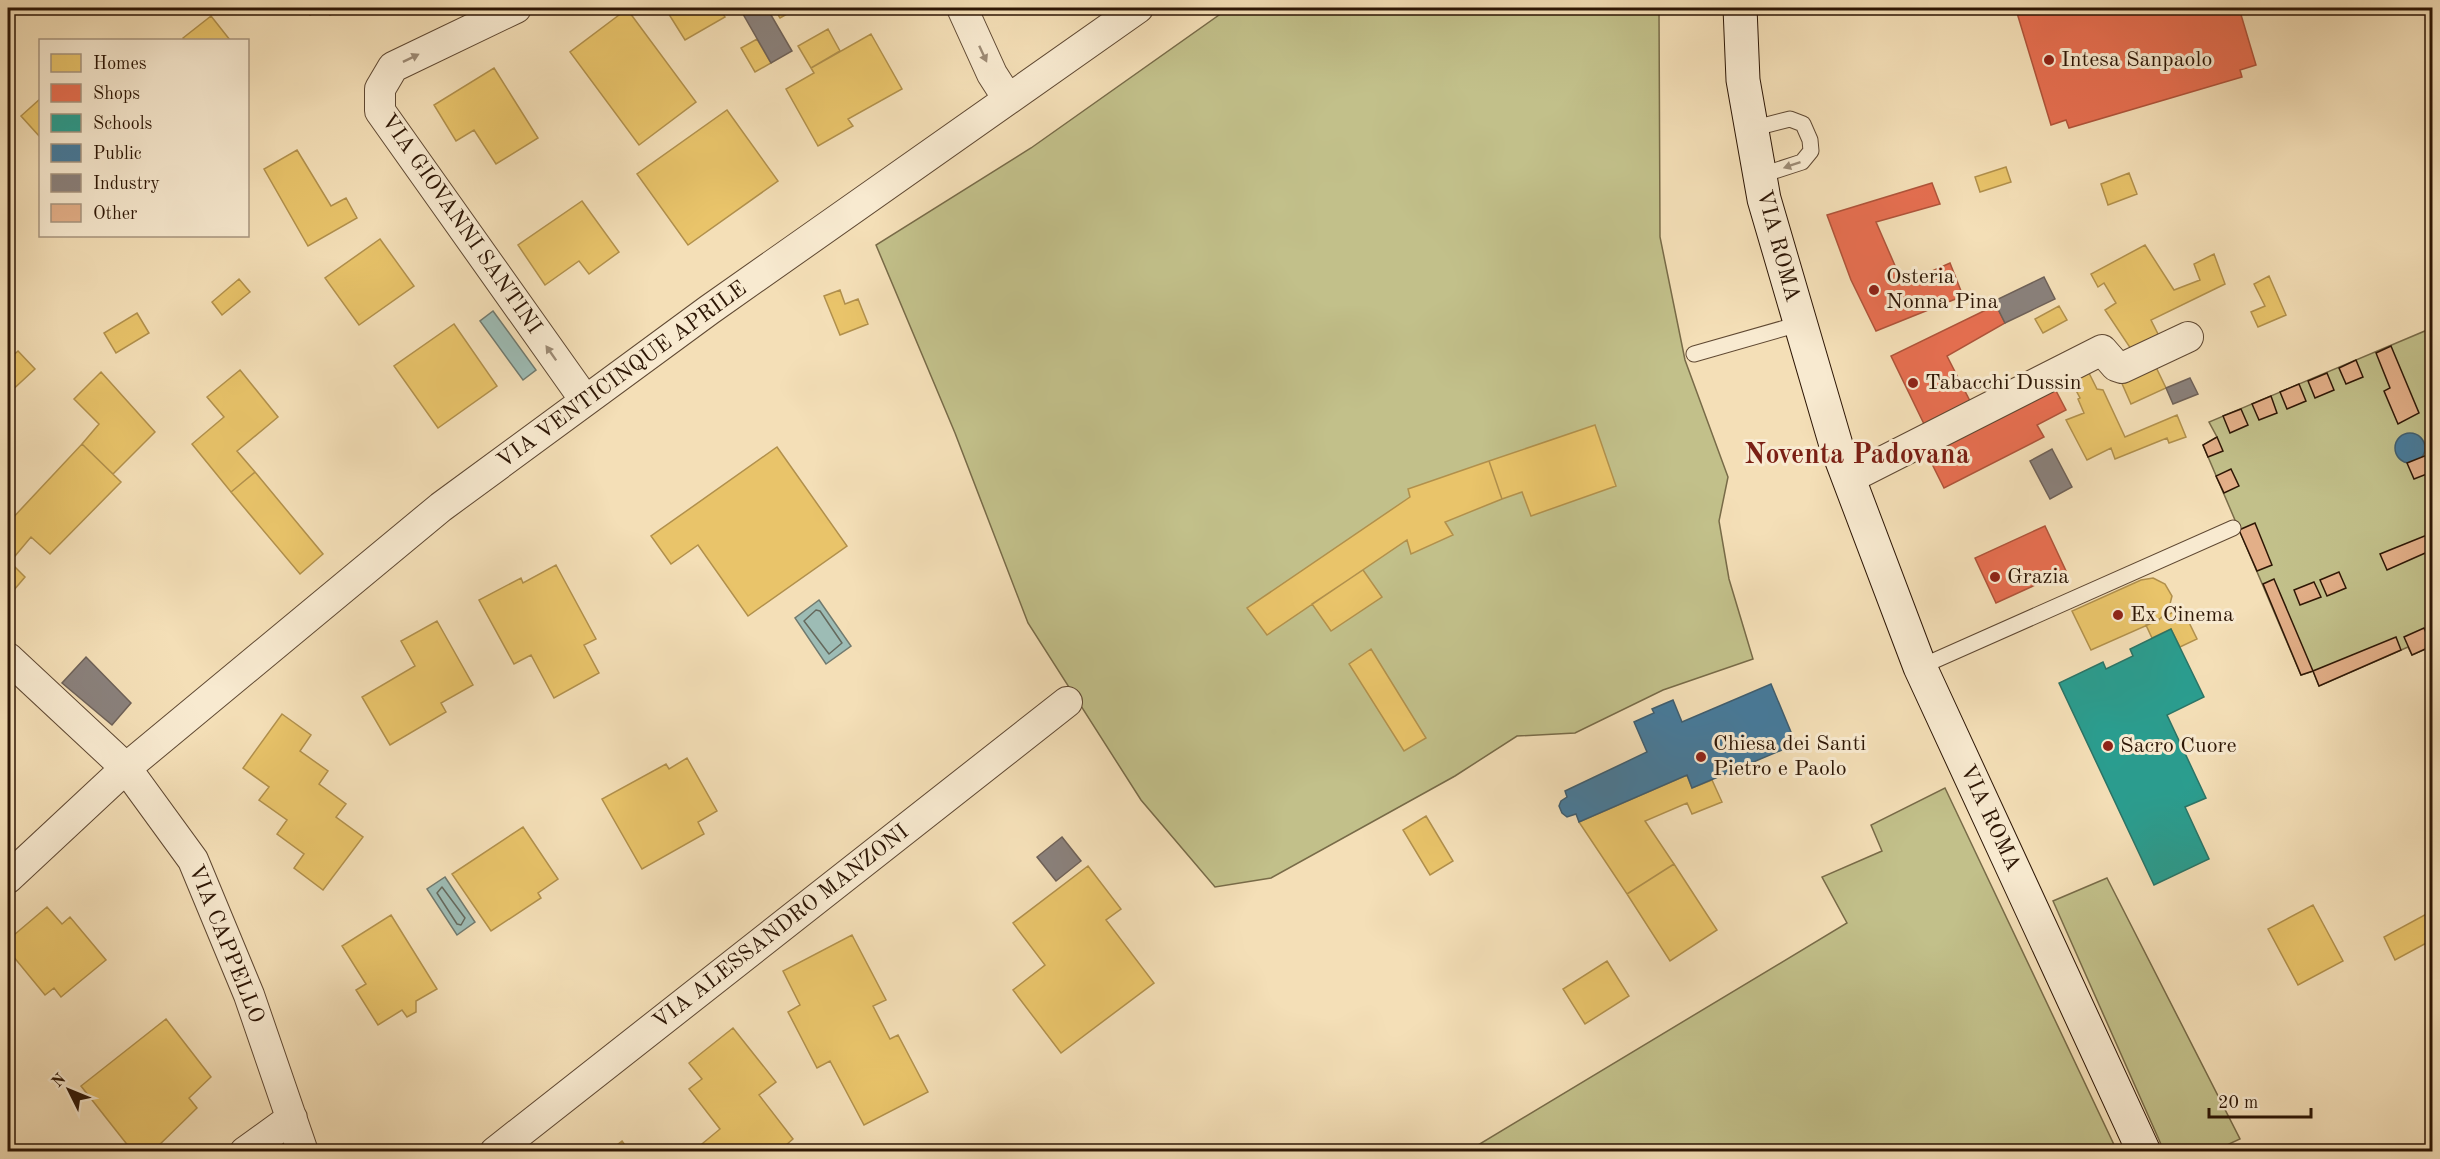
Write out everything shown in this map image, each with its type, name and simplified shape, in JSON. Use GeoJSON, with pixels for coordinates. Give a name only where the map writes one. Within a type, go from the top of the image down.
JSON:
{"type":"FeatureCollection","features":[{"type":"Feature","properties":{"kind":"street","name":"VIA GIOVANNI SANTINI"},"geometry":{"type":"LineString","coordinates":[[516,8],[393,67],[380,89],[380,111],[585,400]]}},
{"type":"Feature","properties":{"kind":"street"},"geometry":{"type":"LineString","coordinates":[[962,8],[992,74],[1008,99]]}},
{"type":"Feature","properties":{"kind":"street","name":"VIA VENTICINQUE APRILE"},"geometry":{"type":"LineString","coordinates":[[8,878],[126,768],[441,507],[585,400],[1138,8]]}},
{"type":"Feature","properties":{"kind":"street","name":"VIA ROMA"},"geometry":{"type":"LineString","coordinates":[[1740,8],[1743,80],[1759,176],[1799,324],[1848,479],[1920,667],[2144,1152]]}},
{"type":"Feature","properties":{"kind":"street"},"geometry":{"type":"LineString","coordinates":[[1848,479],[2102,350],[2116,366],[2122,368],[2188,337]]}},
{"type":"Feature","properties":{"kind":"street","name":"VIA CAPPELLO"},"geometry":{"type":"LineString","coordinates":[[8,657],[126,768],[193,860],[249,995],[303,1152]]}},
{"type":"Feature","properties":{"kind":"street","name":"VIA ALESSANDRO MANZONI"},"geometry":{"type":"LineString","coordinates":[[495,1152],[1067,702]]}},
{"type":"Feature","properties":{"kind":"street"},"geometry":{"type":"LineString","coordinates":[[245,1152],[292,1118]]}},
{"type":"Feature","properties":{"kind":"lane"},"geometry":{"type":"LineString","coordinates":[[1750,129],[1790,119],[1803,124],[1810,140],[1811,151],[1802,162],[1759,176]]}},
{"type":"Feature","properties":{"kind":"lane"},"geometry":{"type":"LineString","coordinates":[[1694,354],[1799,324]]}},
{"type":"Feature","properties":{"kind":"lane"},"geometry":{"type":"LineString","coordinates":[[1920,667],[2233,528]]}},
{"type":"Feature","properties":{"kind":"shaded area"},"geometry":{"type":"Polygon","coordinates":[[[1229,8],[1659,8],[1660,237],[1685,360],[1728,477],[1719,521],[1729,579],[1753,659],[1663,690],[1575,733],[1517,736],[1455,776],[1271,878],[1215,887],[1141,800],[1028,623],[955,433],[876,245],[1031,148],[1229,8]]]}},
{"type":"Feature","properties":{"kind":"shaded area"},"geometry":{"type":"Polygon","coordinates":[[[2432,328],[2432,633],[2428,635],[2432,646],[2412,655],[2408,647],[2319,686],[2313,671],[2301,675],[2203,445],[2217,437],[2209,422],[2432,328]]]}},
{"type":"Feature","properties":{"kind":"shaded area"},"geometry":{"type":"Polygon","coordinates":[[[1945,788],[2117,1151],[1468,1151],[1847,923],[1822,877],[1882,851],[1871,825],[1945,788]]]}},
{"type":"Feature","properties":{"kind":"shaded area"},"geometry":{"type":"Polygon","coordinates":[[[2107,878],[2240,1139],[2214,1151],[2164,1151],[2053,901],[2107,878]]]}},
{"type":"Feature","properties":{"kind":"water"},"geometry":{"type":"Polygon","coordinates":[[[493,311],[536,370],[523,380],[480,321],[493,311]]]}},
{"type":"Feature","properties":{"kind":"water"},"geometry":{"type":"Polygon","coordinates":[[[819,600],[851,646],[826,664],[795,618],[819,600]]]}},
{"type":"Feature","properties":{"kind":"water"},"geometry":{"type":"Polygon","coordinates":[[[445,877],[475,922],[457,935],[427,889],[445,877]]]}},
{"type":"Feature","properties":{"kind":"building: Homes"},"geometry":{"type":"Polygon","coordinates":[[[307,8],[326,8],[310,15],[307,8]]]}},
{"type":"Feature","properties":{"kind":"building: Homes"},"geometry":{"type":"Polygon","coordinates":[[[327,8],[345,8],[330,15],[327,8]]]}},
{"type":"Feature","properties":{"kind":"building: Homes"},"geometry":{"type":"Polygon","coordinates":[[[665,8],[719,8],[725,17],[685,40],[665,8]]]}},
{"type":"Feature","properties":{"kind":"building: Homes"},"geometry":{"type":"Polygon","coordinates":[[[774,8],[798,8],[780,18],[774,8]]]}},
{"type":"Feature","properties":{"kind":"building: Homes"},"geometry":{"type":"Polygon","coordinates":[[[627,9],[696,102],[639,145],[570,52],[627,9]]]}},
{"type":"Feature","properties":{"kind":"building: Homes"},"geometry":{"type":"Polygon","coordinates":[[[211,16],[229,39],[184,39],[211,16]]]}},
{"type":"Feature","properties":{"kind":"building: Homes"},"geometry":{"type":"Polygon","coordinates":[[[828,29],[840,51],[811,68],[798,46],[828,29]]]}},
{"type":"Feature","properties":{"kind":"building: Homes"},"geometry":{"type":"Polygon","coordinates":[[[871,34],[902,89],[848,119],[853,126],[818,146],[786,89],[814,73],[811,68],[871,34]]]}},
{"type":"Feature","properties":{"kind":"building: Homes"},"geometry":{"type":"Polygon","coordinates":[[[757,39],[771,63],[755,72],[741,48],[757,39]]]}},
{"type":"Feature","properties":{"kind":"building: Homes"},"geometry":{"type":"Polygon","coordinates":[[[494,68],[538,138],[496,164],[474,130],[456,141],[434,105],[494,68]]]}},
{"type":"Feature","properties":{"kind":"building: Homes"},"geometry":{"type":"Polygon","coordinates":[[[39,100],[39,136],[21,116],[39,100]]]}},
{"type":"Feature","properties":{"kind":"building: Homes"},"geometry":{"type":"Polygon","coordinates":[[[727,110],[778,181],[688,245],[637,174],[727,110]]]}},
{"type":"Feature","properties":{"kind":"building: Homes"},"geometry":{"type":"Polygon","coordinates":[[[297,150],[331,206],[346,198],[357,218],[308,246],[264,169],[297,150]]]}},
{"type":"Feature","properties":{"kind":"building: Homes"},"geometry":{"type":"Polygon","coordinates":[[[2006,167],[2011,182],[1980,192],[1975,177],[2006,167]]]}},
{"type":"Feature","properties":{"kind":"building: Homes"},"geometry":{"type":"Polygon","coordinates":[[[2129,173],[2137,194],[2108,205],[2101,184],[2129,173]]]}},
{"type":"Feature","properties":{"kind":"building: Homes"},"geometry":{"type":"Polygon","coordinates":[[[582,201],[619,252],[589,274],[579,261],[545,285],[518,245],[582,201]]]}},
{"type":"Feature","properties":{"kind":"building: Homes"},"geometry":{"type":"Polygon","coordinates":[[[380,239],[414,286],[359,325],[325,278],[380,239]]]}},
{"type":"Feature","properties":{"kind":"building: Homes"},"geometry":{"type":"Polygon","coordinates":[[[2145,245],[2174,290],[2200,280],[2194,264],[2214,254],[2225,284],[2151,320],[2161,340],[2135,355],[2105,310],[2116,303],[2104,283],[2098,287],[2091,274],[2145,245]]]}},
{"type":"Feature","properties":{"kind":"building: Homes"},"geometry":{"type":"Polygon","coordinates":[[[2269,276],[2286,315],[2258,327],[2251,312],[2265,306],[2254,284],[2269,276]]]}},
{"type":"Feature","properties":{"kind":"building: Homes"},"geometry":{"type":"Polygon","coordinates":[[[239,279],[250,292],[222,315],[212,302],[239,279]]]}},
{"type":"Feature","properties":{"kind":"building: Homes"},"geometry":{"type":"Polygon","coordinates":[[[840,290],[845,304],[858,299],[868,324],[840,335],[824,296],[840,290]]]}},
{"type":"Feature","properties":{"kind":"building: Homes"},"geometry":{"type":"Polygon","coordinates":[[[2059,306],[2067,320],[2043,333],[2035,319],[2059,306]]]}},
{"type":"Feature","properties":{"kind":"building: Homes"},"geometry":{"type":"Polygon","coordinates":[[[137,313],[149,333],[116,353],[104,333],[137,313]]]}},
{"type":"Feature","properties":{"kind":"building: Homes"},"geometry":{"type":"Polygon","coordinates":[[[454,324],[497,386],[438,428],[394,366],[454,324]]]}},
{"type":"Feature","properties":{"kind":"building: Homes"},"geometry":{"type":"Polygon","coordinates":[[[18,351],[35,369],[8,394],[8,360],[18,351]]]}},
{"type":"Feature","properties":{"kind":"building: Homes"},"geometry":{"type":"Polygon","coordinates":[[[2154,363],[2166,388],[2131,404],[2120,379],[2154,363]]]}},
{"type":"Feature","properties":{"kind":"building: Homes"},"geometry":{"type":"Polygon","coordinates":[[[240,370],[278,417],[237,451],[255,472],[231,492],[192,444],[224,417],[207,397],[240,370]]]}},
{"type":"Feature","properties":{"kind":"building: Homes"},"geometry":{"type":"Polygon","coordinates":[[[2088,371],[2097,389],[2103,390],[2125,437],[2177,415],[2186,437],[2169,443],[2167,438],[2115,459],[2111,448],[2087,460],[2066,420],[2084,413],[2078,399],[2080,398],[2070,379],[2088,371]]]}},
{"type":"Feature","properties":{"kind":"building: Homes"},"geometry":{"type":"Polygon","coordinates":[[[101,372],[155,432],[113,474],[82,444],[99,424],[74,399],[101,372]]]}},
{"type":"Feature","properties":{"kind":"building: Homes"},"geometry":{"type":"Polygon","coordinates":[[[1595,425],[1616,486],[1531,516],[1522,492],[1502,499],[1489,461],[1595,425]]]}},
{"type":"Feature","properties":{"kind":"building: Homes"},"geometry":{"type":"Polygon","coordinates":[[[82,444],[121,482],[50,554],[31,537],[10,562],[25,577],[8,597],[8,523],[82,444]]]}},
{"type":"Feature","properties":{"kind":"building: Homes"},"geometry":{"type":"Polygon","coordinates":[[[777,447],[847,546],[748,616],[698,545],[671,564],[651,536],[777,447]]]}},
{"type":"Feature","properties":{"kind":"building: Homes"},"geometry":{"type":"Polygon","coordinates":[[[1489,461],[1502,499],[1445,522],[1453,535],[1411,554],[1407,540],[1267,635],[1247,608],[1410,497],[1408,489],[1489,461]]]}},
{"type":"Feature","properties":{"kind":"building: Homes"},"geometry":{"type":"Polygon","coordinates":[[[255,472],[323,554],[300,574],[231,492],[255,472]]]}},
{"type":"Feature","properties":{"kind":"building: Homes"},"geometry":{"type":"Polygon","coordinates":[[[556,565],[596,639],[584,645],[599,673],[554,698],[531,655],[514,664],[479,600],[521,578],[523,583],[556,565]]]}},
{"type":"Feature","properties":{"kind":"building: Homes"},"geometry":{"type":"Polygon","coordinates":[[[1363,570],[1382,597],[1331,631],[1312,604],[1363,570]]]}},
{"type":"Feature","properties":{"kind":"building: Homes","name":"Ex Cinema"},"geometry":{"type":"Polygon","coordinates":[[[2153,578],[2165,584],[2172,596],[2169,608],[2159,620],[2091,650],[2072,611],[2141,580],[2153,578]]]}},
{"type":"Feature","properties":{"kind":"building: Homes"},"geometry":{"type":"Polygon","coordinates":[[[2182,608],[2197,639],[2180,647],[2171,629],[2152,638],[2146,625],[2182,608]]]}},
{"type":"Feature","properties":{"kind":"building: Homes"},"geometry":{"type":"Polygon","coordinates":[[[437,621],[473,685],[441,703],[446,712],[390,745],[362,697],[415,666],[401,641],[437,621]]]}},
{"type":"Feature","properties":{"kind":"building: Homes"},"geometry":{"type":"Polygon","coordinates":[[[1371,649],[1426,738],[1404,751],[1349,664],[1371,649]]]}},
{"type":"Feature","properties":{"kind":"building: Homes"},"geometry":{"type":"Polygon","coordinates":[[[282,714],[311,735],[300,751],[328,771],[319,784],[346,804],[336,817],[363,837],[323,890],[294,868],[304,854],[277,834],[287,820],[259,800],[269,787],[243,768],[282,714]]]}},
{"type":"Feature","properties":{"kind":"building: Homes"},"geometry":{"type":"Polygon","coordinates":[[[687,758],[717,811],[698,822],[704,834],[642,869],[602,799],[666,764],[669,769],[687,758]]]}},
{"type":"Feature","properties":{"kind":"building: Homes"},"geometry":{"type":"Polygon","coordinates":[[[1687,775],[1692,788],[1712,780],[1722,802],[1692,814],[1687,803],[1645,821],[1674,864],[1627,894],[1579,822],[1687,775]]]}},
{"type":"Feature","properties":{"kind":"building: Homes"},"geometry":{"type":"Polygon","coordinates":[[[1426,816],[1453,861],[1430,875],[1403,830],[1426,816]]]}},
{"type":"Feature","properties":{"kind":"building: Homes"},"geometry":{"type":"Polygon","coordinates":[[[523,827],[558,879],[538,893],[541,898],[491,931],[452,874],[523,827]]]}},
{"type":"Feature","properties":{"kind":"building: Homes"},"geometry":{"type":"Polygon","coordinates":[[[1674,864],[1717,930],[1670,961],[1627,894],[1674,864]]]}},
{"type":"Feature","properties":{"kind":"building: Homes"},"geometry":{"type":"Polygon","coordinates":[[[1088,866],[1121,909],[1106,920],[1154,983],[1061,1053],[1013,990],[1045,965],[1013,923],[1088,866]]]}},
{"type":"Feature","properties":{"kind":"building: Homes"},"geometry":{"type":"Polygon","coordinates":[[[2313,905],[2343,961],[2298,985],[2268,929],[2313,905]]]}},
{"type":"Feature","properties":{"kind":"building: Homes"},"geometry":{"type":"Polygon","coordinates":[[[47,907],[62,924],[70,917],[106,960],[61,997],[54,988],[45,995],[8,950],[8,940],[47,907]]]}},
{"type":"Feature","properties":{"kind":"building: Homes"},"geometry":{"type":"Polygon","coordinates":[[[2432,911],[2432,940],[2395,960],[2384,937],[2432,911]]]}},
{"type":"Feature","properties":{"kind":"building: Homes"},"geometry":{"type":"Polygon","coordinates":[[[391,915],[437,989],[416,1001],[416,1012],[407,1017],[402,1010],[378,1025],[356,990],[366,984],[342,946],[391,915]]]}},
{"type":"Feature","properties":{"kind":"building: Homes"},"geometry":{"type":"Polygon","coordinates":[[[852,935],[886,1000],[873,1006],[890,1039],[898,1035],[928,1092],[864,1125],[830,1061],[817,1068],[788,1012],[800,1005],[783,971],[852,935]]]}},
{"type":"Feature","properties":{"kind":"building: Homes"},"geometry":{"type":"Polygon","coordinates":[[[1607,961],[1629,996],[1585,1024],[1563,989],[1607,961]]]}},
{"type":"Feature","properties":{"kind":"building: Homes"},"geometry":{"type":"Polygon","coordinates":[[[166,1019],[211,1077],[189,1098],[197,1108],[152,1152],[133,1152],[81,1086],[166,1019]]]}},
{"type":"Feature","properties":{"kind":"building: Homes"},"geometry":{"type":"Polygon","coordinates":[[[733,1028],[776,1082],[759,1095],[793,1139],[778,1152],[700,1152],[697,1148],[720,1129],[689,1089],[702,1079],[689,1063],[733,1028]]]}},
{"type":"Feature","properties":{"kind":"building: Homes"},"geometry":{"type":"Polygon","coordinates":[[[622,1141],[630,1152],[608,1152],[622,1141]]]}},
{"type":"Feature","properties":{"kind":"building: Shops"},"geometry":{"type":"Polygon","coordinates":[[[2032,8],[2239,8],[2256,65],[2240,70],[2242,77],[2069,128],[2066,120],[2051,125],[2017,13],[2032,8]]]}},
{"type":"Feature","properties":{"kind":"building: Shops"},"geometry":{"type":"Polygon","coordinates":[[[1932,183],[1940,204],[1876,222],[1903,284],[1950,263],[1963,296],[1876,331],[1851,280],[1827,215],[1932,183]]]}},
{"type":"Feature","properties":{"kind":"building: Shops"},"geometry":{"type":"Polygon","coordinates":[[[1996,305],[2005,323],[1947,356],[1971,403],[1925,426],[1891,356],[1996,305]]]}},
{"type":"Feature","properties":{"kind":"building: Shops"},"geometry":{"type":"Polygon","coordinates":[[[2053,385],[2066,410],[2037,425],[2044,437],[1944,488],[1925,450],[2053,385]]]}},
{"type":"Feature","properties":{"kind":"building: Shops"},"geometry":{"type":"Polygon","coordinates":[[[2045,526],[2066,571],[1996,603],[1975,558],[2045,526]]]}},
{"type":"Feature","properties":{"kind":"building: Schools"},"geometry":{"type":"Polygon","coordinates":[[[2171,629],[2204,697],[2167,715],[2206,798],[2185,807],[2209,859],[2154,885],[2059,683],[2103,662],[2106,669],[2133,656],[2130,649],[2171,629]]]}},
{"type":"Feature","properties":{"kind":"building: Public"},"geometry":{"type":"Polygon","coordinates":[[[2410,433],[2420,438],[2425,448],[2420,458],[2410,463],[2400,458],[2395,448],[2400,438],[2410,433]]]}},
{"type":"Feature","properties":{"kind":"building: Public","name":"Chiesa dei Santi Pietro e Paolo"},"geometry":{"type":"Polygon","coordinates":[[[1771,684],[1796,744],[1692,788],[1687,775],[1579,822],[1576,814],[1567,817],[1562,813],[1559,806],[1561,801],[1567,797],[1565,791],[1647,752],[1634,722],[1654,713],[1652,709],[1673,700],[1682,722],[1771,684]]]}},
{"type":"Feature","properties":{"kind":"building: Industry"},"geometry":{"type":"Polygon","coordinates":[[[755,8],[767,8],[792,51],[771,63],[743,14],[755,8]]]}},
{"type":"Feature","properties":{"kind":"building: Industry"},"geometry":{"type":"Polygon","coordinates":[[[2044,277],[2055,299],[2005,323],[1994,301],[2044,277]]]}},
{"type":"Feature","properties":{"kind":"building: Industry"},"geometry":{"type":"Polygon","coordinates":[[[2190,378],[2198,394],[2173,404],[2166,388],[2190,378]]]}},
{"type":"Feature","properties":{"kind":"building: Industry"},"geometry":{"type":"Polygon","coordinates":[[[2052,449],[2072,487],[2050,499],[2030,461],[2052,449]]]}},
{"type":"Feature","properties":{"kind":"building: Industry"},"geometry":{"type":"Polygon","coordinates":[[[86,657],[131,703],[112,725],[62,683],[86,657]]]}},
{"type":"Feature","properties":{"kind":"building: Industry"},"geometry":{"type":"Polygon","coordinates":[[[1062,837],[1081,861],[1056,881],[1037,857],[1062,837]]]}},
{"type":"Feature","properties":{"kind":"building: Other"},"geometry":{"type":"Polygon","coordinates":[[[2391,346],[2419,413],[2398,424],[2384,391],[2390,388],[2376,353],[2391,346]]]}},
{"type":"Feature","properties":{"kind":"building: Other"},"geometry":{"type":"Polygon","coordinates":[[[2356,360],[2363,377],[2346,384],[2339,368],[2356,360]]]}},
{"type":"Feature","properties":{"kind":"building: Other"},"geometry":{"type":"Polygon","coordinates":[[[2327,373],[2334,390],[2315,398],[2308,381],[2327,373]]]}},
{"type":"Feature","properties":{"kind":"building: Other"},"geometry":{"type":"Polygon","coordinates":[[[2299,384],[2306,401],[2287,409],[2280,392],[2299,384]]]}},
{"type":"Feature","properties":{"kind":"building: Other"},"geometry":{"type":"Polygon","coordinates":[[[2271,396],[2277,413],[2259,420],[2252,404],[2271,396]]]}},
{"type":"Feature","properties":{"kind":"building: Other"},"geometry":{"type":"Polygon","coordinates":[[[2241,409],[2248,425],[2230,433],[2223,416],[2241,409]]]}},
{"type":"Feature","properties":{"kind":"building: Other"},"geometry":{"type":"Polygon","coordinates":[[[2217,437],[2223,451],[2208,457],[2203,445],[2217,437]]]}},
{"type":"Feature","properties":{"kind":"building: Other"},"geometry":{"type":"Polygon","coordinates":[[[2432,453],[2432,472],[2414,479],[2407,463],[2432,453]]]}},
{"type":"Feature","properties":{"kind":"building: Other"},"geometry":{"type":"Polygon","coordinates":[[[2231,469],[2239,486],[2224,493],[2216,476],[2231,469]]]}},
{"type":"Feature","properties":{"kind":"building: Other"},"geometry":{"type":"Polygon","coordinates":[[[2255,523],[2272,565],[2257,571],[2239,530],[2255,523]]]}},
{"type":"Feature","properties":{"kind":"building: Other"},"geometry":{"type":"Polygon","coordinates":[[[2427,535],[2432,550],[2387,570],[2380,554],[2427,535]]]}},
{"type":"Feature","properties":{"kind":"building: Other"},"geometry":{"type":"Polygon","coordinates":[[[2339,572],[2346,588],[2327,596],[2320,580],[2339,572]]]}},
{"type":"Feature","properties":{"kind":"building: Other"},"geometry":{"type":"Polygon","coordinates":[[[2274,579],[2313,671],[2301,675],[2263,584],[2274,579]]]}},
{"type":"Feature","properties":{"kind":"building: Other"},"geometry":{"type":"Polygon","coordinates":[[[2314,582],[2321,597],[2300,605],[2294,590],[2314,582]]]}},
{"type":"Feature","properties":{"kind":"building: Other"},"geometry":{"type":"Polygon","coordinates":[[[2424,628],[2432,646],[2412,655],[2404,637],[2424,628]]]}},
{"type":"Feature","properties":{"kind":"building: Other"},"geometry":{"type":"Polygon","coordinates":[[[2396,637],[2401,650],[2319,686],[2313,671],[2396,637]]]}},
{"type":"Feature","properties":{"kind":"place","name":"Intesa Sanpaolo"},"geometry":{"type":"Point","coordinates":[2049,60]}},
{"type":"Feature","properties":{"kind":"place","name":"Osteria Nonna Pina"},"geometry":{"type":"Point","coordinates":[1874,290]}},
{"type":"Feature","properties":{"kind":"place","name":"Tabacchi Dussin"},"geometry":{"type":"Point","coordinates":[1913,383]}},
{"type":"Feature","properties":{"kind":"place","name":"Grazia"},"geometry":{"type":"Point","coordinates":[1995,577]}},
{"type":"Feature","properties":{"kind":"place","name":"Ex Cinema"},"geometry":{"type":"Point","coordinates":[2118,615]}},
{"type":"Feature","properties":{"kind":"place","name":"Sacro Cuore"},"geometry":{"type":"Point","coordinates":[2108,746]}},
{"type":"Feature","properties":{"kind":"place","name":"Chiesa dei Santi Pietro e Paolo"},"geometry":{"type":"Point","coordinates":[1701,757]}},
{"type":"Feature","properties":{"kind":"district","name":"Noventa Padovana"},"geometry":{"type":"Point","coordinates":[1857,456]}}]}
